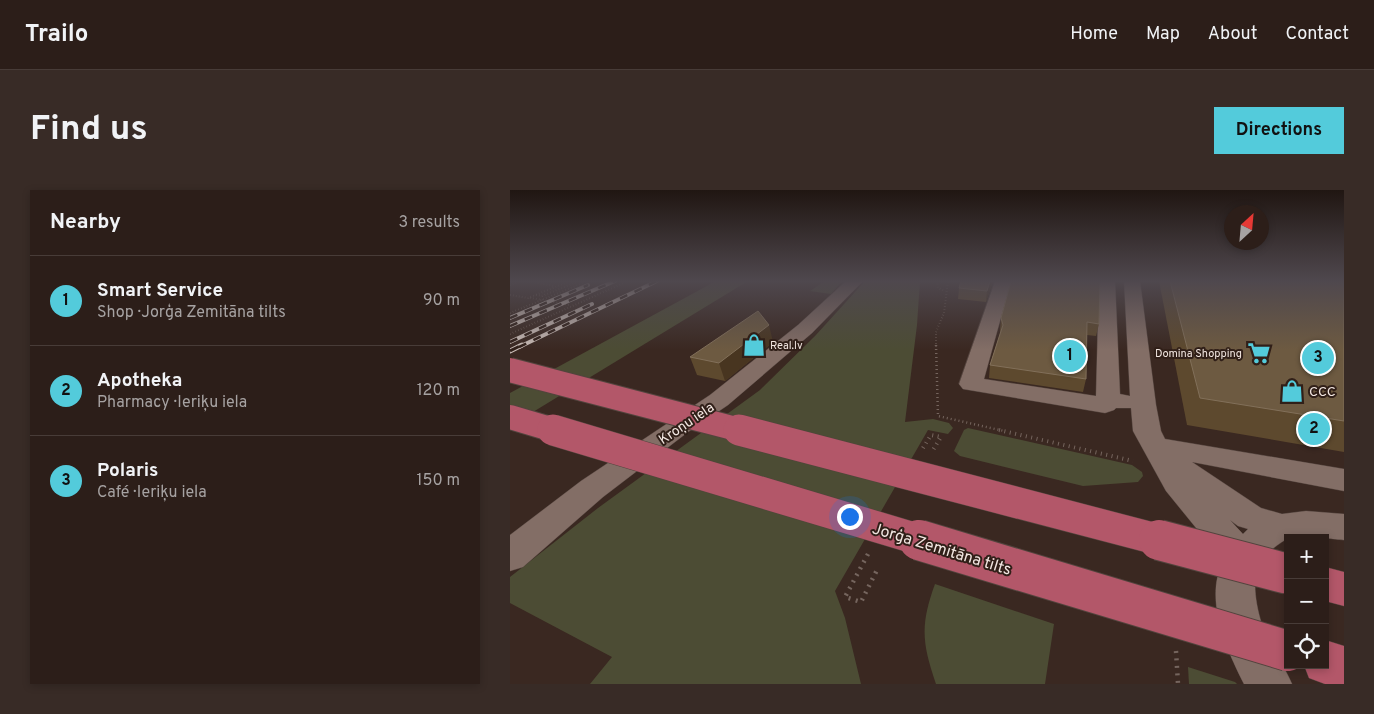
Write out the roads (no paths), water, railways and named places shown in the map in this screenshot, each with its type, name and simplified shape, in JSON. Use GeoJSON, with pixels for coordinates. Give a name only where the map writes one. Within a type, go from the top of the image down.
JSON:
{"type":"FeatureCollection","features":[{"type":"Feature","properties":{"kind":"main road"},"geometry":{"type":"LineString","coordinates":[[510,370],[1284,573]]}},
{"type":"Feature","properties":{"kind":"main road","name":"Jorģa Zemitāna tilts"},"geometry":{"type":"LineString","coordinates":[[510,417],[1284,650]]}},
{"type":"Feature","properties":{"kind":"main road"},"geometry":{"type":"LineString","coordinates":[[1329,585],[1344,589]]}},
{"type":"Feature","properties":{"kind":"main road"},"geometry":{"type":"LineString","coordinates":[[1329,663],[1344,668]]}},
{"type":"Feature","properties":{"kind":"street","name":"Kroņu iela"},"geometry":{"type":"LineString","coordinates":[[510,556],[592,490],[679,426],[719,400],[805,329],[831,304]]}},
{"type":"Feature","properties":{"kind":"street"},"geometry":{"type":"LineString","coordinates":[[996,304],[971,384],[1105,405],[1108,399],[1107,304]]}},
{"type":"Feature","properties":{"kind":"street"},"geometry":{"type":"LineString","coordinates":[[1134,304],[1143,404],[1148,431],[1177,483],[1243,558]]}},
{"type":"Feature","properties":{"kind":"street"},"geometry":{"type":"LineString","coordinates":[[1108,399],[1143,404]]}},
{"type":"Feature","properties":{"kind":"street"},"geometry":{"type":"LineString","coordinates":[[1157,450],[1344,480]]}},
{"type":"Feature","properties":{"kind":"street"},"geometry":{"type":"LineString","coordinates":[[1157,450],[1250,517],[1282,527],[1323,524],[1344,527]]}},
{"type":"Feature","properties":{"kind":"street"},"geometry":{"type":"LineString","coordinates":[[1269,684],[1255,662],[1235,598],[1235,578],[1243,558],[1254,542],[1282,527]]}},
{"type":"Feature","properties":{"kind":"railway"},"geometry":{"type":"LineString","coordinates":[[510,318],[543,304]]}},
{"type":"Feature","properties":{"kind":"railway"},"geometry":{"type":"LineString","coordinates":[[510,326],[561,304]]}},
{"type":"Feature","properties":{"kind":"railway"},"geometry":{"type":"LineString","coordinates":[[510,342],[592,304]]}},
{"type":"Feature","properties":{"kind":"railway"},"geometry":{"type":"LineString","coordinates":[[519,347],[609,304]]}},
{"type":"Feature","properties":{"kind":"railway"},"geometry":{"type":"LineString","coordinates":[[510,351],[522,345]]}},
{"type":"Feature","properties":{"kind":"place","name":"Real.lv"},"geometry":{"type":"Point","coordinates":[754,345]}},
{"type":"Feature","properties":{"kind":"place","name":"Domina Shopping"},"geometry":{"type":"Point","coordinates":[1259,353]}},
{"type":"Feature","properties":{"kind":"place","name":"Smart Service"},"geometry":{"type":"Point","coordinates":[1070,356]}},
{"type":"Feature","properties":{"kind":"place","name":"Polaris"},"geometry":{"type":"Point","coordinates":[1318,358]}},
{"type":"Feature","properties":{"kind":"place","name":"CCC"},"geometry":{"type":"Point","coordinates":[1292,391]}},
{"type":"Feature","properties":{"kind":"place","name":"Apotheka"},"geometry":{"type":"Point","coordinates":[1314,429]}}]}
